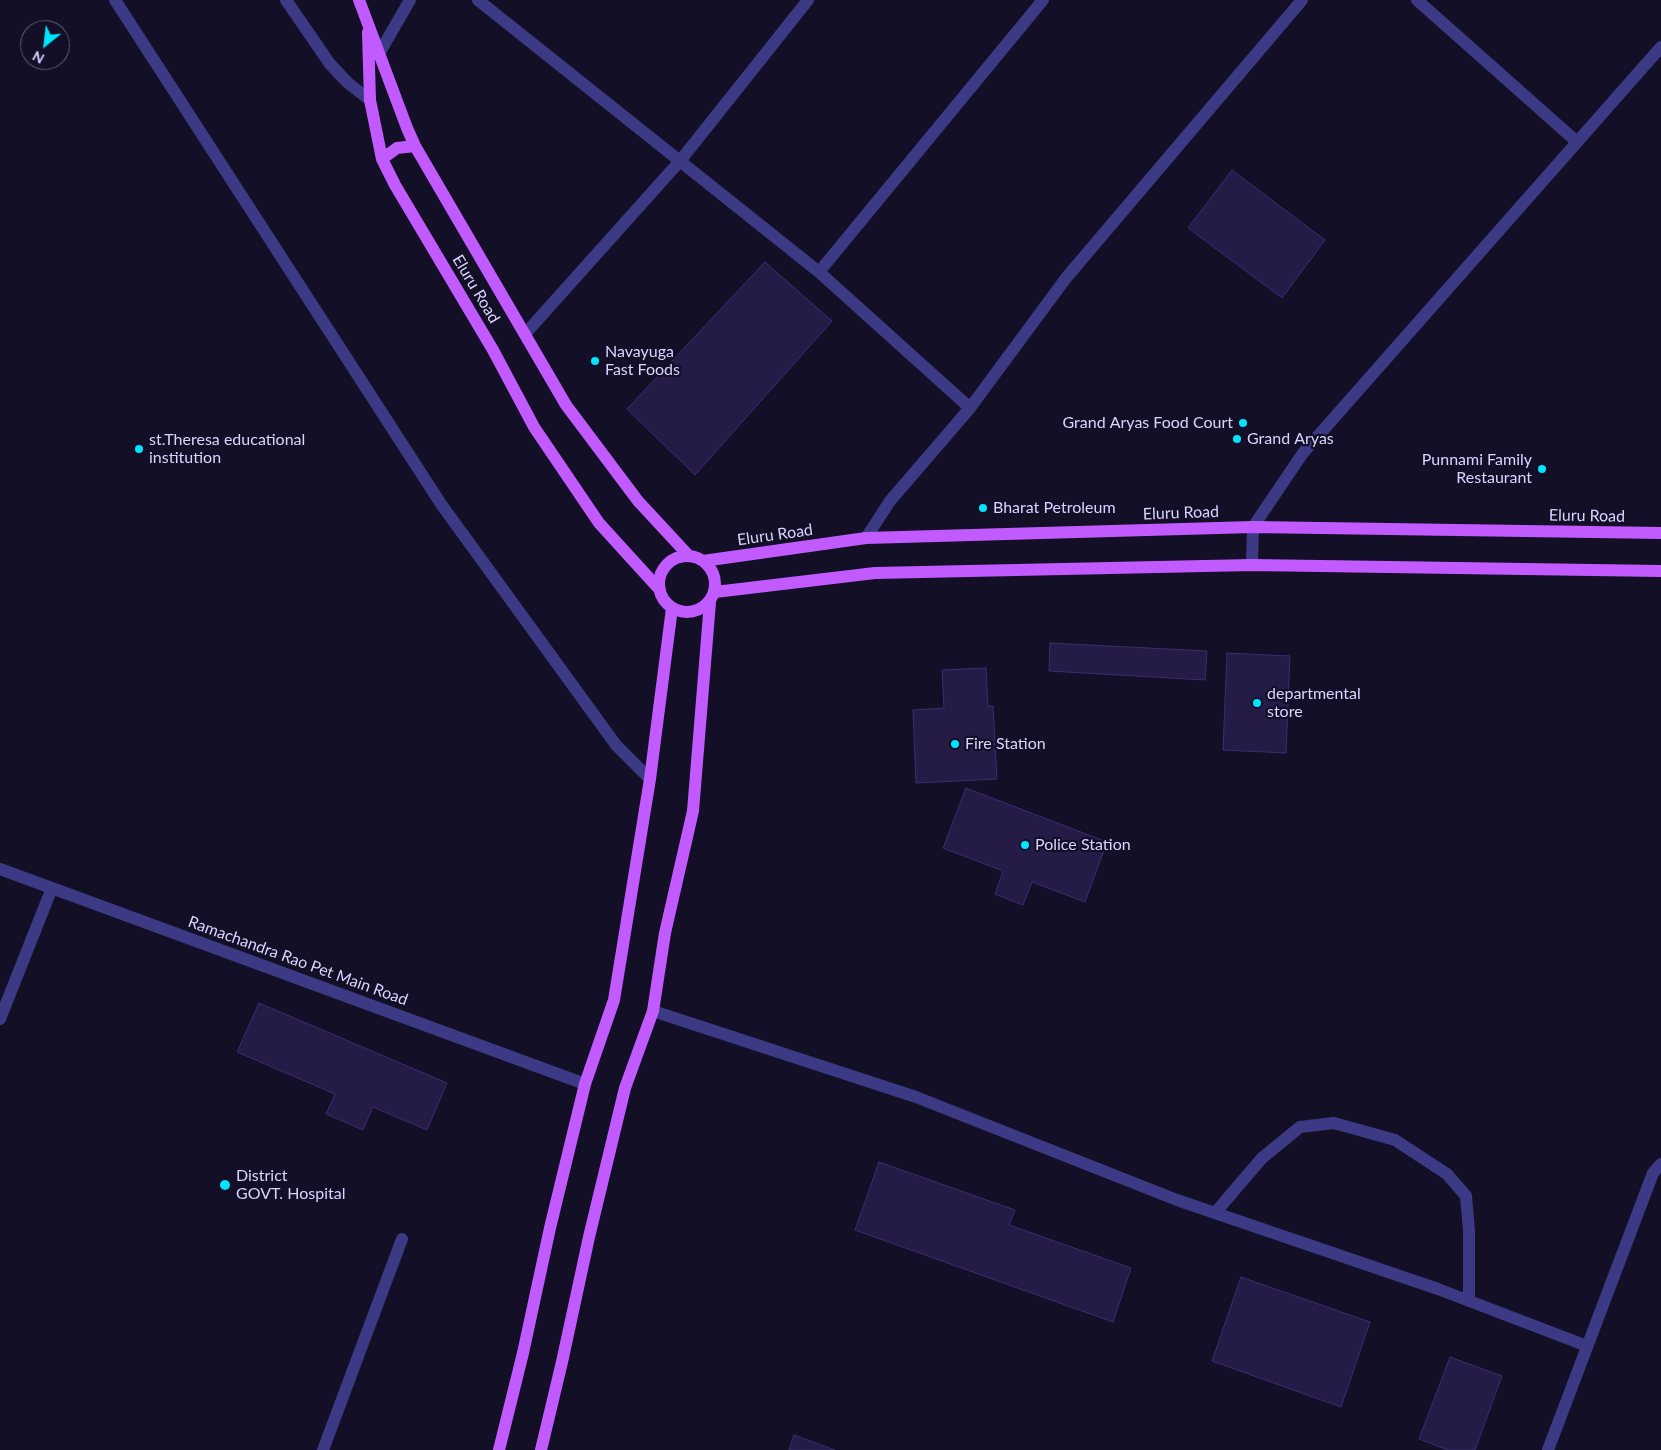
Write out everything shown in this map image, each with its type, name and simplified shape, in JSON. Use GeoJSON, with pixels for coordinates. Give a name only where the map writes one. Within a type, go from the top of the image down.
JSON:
{"type":"FeatureCollection","features":[{"type":"Feature","properties":{"kind":"main road","name":"Eluru Road"},"geometry":{"type":"LineString","coordinates":[[359,0],[415,146],[525,334],[572,412],[638,501],[689,556],[704,561],[866,538],[1253,528],[1659,530]]}},
{"type":"Feature","properties":{"kind":"main road","name":"Eluru Road"},"geometry":{"type":"LineString","coordinates":[[368,25],[370,100],[382,159],[395,185],[493,350],[534,427],[599,523],[660,590],[664,600],[672,608]]}},
{"type":"Feature","properties":{"kind":"main road"},"geometry":{"type":"LineString","coordinates":[[382,159],[397,148],[415,146]]}},
{"type":"Feature","properties":{"kind":"main road"},"geometry":{"type":"LineString","coordinates":[[660,590],[660,579],[663,570],[670,562],[679,557],[689,556]]}},
{"type":"Feature","properties":{"kind":"main road"},"geometry":{"type":"LineString","coordinates":[[541,1450],[625,1088],[653,1011],[665,933],[693,811],[712,597],[716,580],[711,569],[704,561]]}},
{"type":"Feature","properties":{"kind":"main road"},"geometry":{"type":"LineString","coordinates":[[499,1450],[585,1084],[614,1000],[650,779],[672,608],[682,612],[692,612],[702,609],[712,597],[875,573],[1252,565],[1661,571]]}},
{"type":"Feature","properties":{"kind":"street"},"geometry":{"type":"LineString","coordinates":[[115,0],[441,504],[616,745],[650,779]]}},
{"type":"Feature","properties":{"kind":"street"},"geometry":{"type":"LineString","coordinates":[[286,0],[330,64],[348,83],[370,100]]}},
{"type":"Feature","properties":{"kind":"street"},"geometry":{"type":"LineString","coordinates":[[380,52],[410,0]]}},
{"type":"Feature","properties":{"kind":"street"},"geometry":{"type":"LineString","coordinates":[[478,0],[818,272],[970,408]]}},
{"type":"Feature","properties":{"kind":"street"},"geometry":{"type":"LineString","coordinates":[[525,334],[680,162],[808,0]]}},
{"type":"Feature","properties":{"kind":"street"},"geometry":{"type":"LineString","coordinates":[[818,272],[1043,0]]}},
{"type":"Feature","properties":{"kind":"street"},"geometry":{"type":"LineString","coordinates":[[866,538],[890,501],[970,408],[1066,278],[1302,0]]}},
{"type":"Feature","properties":{"kind":"street"},"geometry":{"type":"LineString","coordinates":[[1417,0],[1577,142]]}},
{"type":"Feature","properties":{"kind":"street"},"geometry":{"type":"LineString","coordinates":[[1252,565],[1253,528],[1303,453],[1661,47]]}},
{"type":"Feature","properties":{"kind":"street","name":"Ramachandra Rao Pet Main Road"},"geometry":{"type":"LineString","coordinates":[[0,869],[585,1084]]}},
{"type":"Feature","properties":{"kind":"street"},"geometry":{"type":"LineString","coordinates":[[0,1019],[52,888]]}},
{"type":"Feature","properties":{"kind":"street"},"geometry":{"type":"LineString","coordinates":[[653,1011],[916,1097],[1177,1200],[1429,1286],[1587,1346]]}},
{"type":"Feature","properties":{"kind":"street"},"geometry":{"type":"LineString","coordinates":[[1215,1213],[1262,1158],[1300,1128],[1334,1123],[1396,1140],[1447,1174],[1466,1196],[1469,1231],[1469,1301]]}},
{"type":"Feature","properties":{"kind":"street"},"geometry":{"type":"LineString","coordinates":[[1548,1450],[1653,1173],[1661,1164]]}},
{"type":"Feature","properties":{"kind":"street"},"geometry":{"type":"LineString","coordinates":[[323,1450],[402,1239]]}},
{"type":"Feature","properties":{"kind":"building"},"geometry":{"type":"Polygon","coordinates":[[[1232,170],[1325,240],[1282,298],[1188,228],[1232,170]]]}},
{"type":"Feature","properties":{"kind":"building"},"geometry":{"type":"Polygon","coordinates":[[[765,262],[832,321],[695,475],[627,409],[765,262]]]}},
{"type":"Feature","properties":{"kind":"building"},"geometry":{"type":"Polygon","coordinates":[[[1050,643],[1207,651],[1205,680],[1049,671],[1050,643]]]}},
{"type":"Feature","properties":{"kind":"building","name":"departmental store"},"geometry":{"type":"Polygon","coordinates":[[[1227,653],[1290,656],[1286,753],[1223,750],[1227,653]]]}},
{"type":"Feature","properties":{"kind":"building","name":"Fire Station"},"geometry":{"type":"Polygon","coordinates":[[[986,668],[988,706],[993,706],[997,779],[916,783],[913,710],[944,708],[942,670],[986,668]]]}},
{"type":"Feature","properties":{"kind":"building","name":"Police Station"},"geometry":{"type":"Polygon","coordinates":[[[966,788],[1107,842],[1085,902],[1032,882],[1023,905],[995,894],[1003,871],[943,848],[966,788]]]}},
{"type":"Feature","properties":{"kind":"building"},"geometry":{"type":"Polygon","coordinates":[[[259,1003],[447,1083],[427,1130],[373,1107],[363,1130],[326,1114],[335,1094],[237,1052],[259,1003]]]}},
{"type":"Feature","properties":{"kind":"building"},"geometry":{"type":"Polygon","coordinates":[[[879,1162],[1015,1210],[1009,1225],[1131,1268],[1113,1322],[855,1230],[879,1162]]]}},
{"type":"Feature","properties":{"kind":"building"},"geometry":{"type":"Polygon","coordinates":[[[1241,1277],[1370,1322],[1341,1407],[1212,1361],[1241,1277]]]}},
{"type":"Feature","properties":{"kind":"building"},"geometry":{"type":"Polygon","coordinates":[[[1450,1357],[1502,1376],[1475,1450],[1448,1450],[1419,1439],[1450,1357]]]}},
{"type":"Feature","properties":{"kind":"building"},"geometry":{"type":"Polygon","coordinates":[[[794,1435],[835,1450],[789,1450],[794,1435]]]}},
{"type":"Feature","properties":{"kind":"place","name":"Navayuga Fast Foods"},"geometry":{"type":"Point","coordinates":[595,361]}},
{"type":"Feature","properties":{"kind":"place","name":"Grand Aryas Food Court"},"geometry":{"type":"Point","coordinates":[1243,423]}},
{"type":"Feature","properties":{"kind":"place","name":"Grand Aryas"},"geometry":{"type":"Point","coordinates":[1237,439]}},
{"type":"Feature","properties":{"kind":"place","name":"st.Theresa educational institution"},"geometry":{"type":"Point","coordinates":[139,449]}},
{"type":"Feature","properties":{"kind":"place","name":"Punnami Family Restaurant"},"geometry":{"type":"Point","coordinates":[1542,469]}},
{"type":"Feature","properties":{"kind":"place","name":"Bharat Petroleum"},"geometry":{"type":"Point","coordinates":[983,508]}},
{"type":"Feature","properties":{"kind":"place","name":"departmental store"},"geometry":{"type":"Point","coordinates":[1257,703]}},
{"type":"Feature","properties":{"kind":"place","name":"Fire Station"},"geometry":{"type":"Point","coordinates":[955,744]}},
{"type":"Feature","properties":{"kind":"place","name":"Police Station"},"geometry":{"type":"Point","coordinates":[1025,845]}},
{"type":"Feature","properties":{"kind":"place","name":"District GOVT. Hospital"},"geometry":{"type":"Point","coordinates":[225,1185]}}]}
